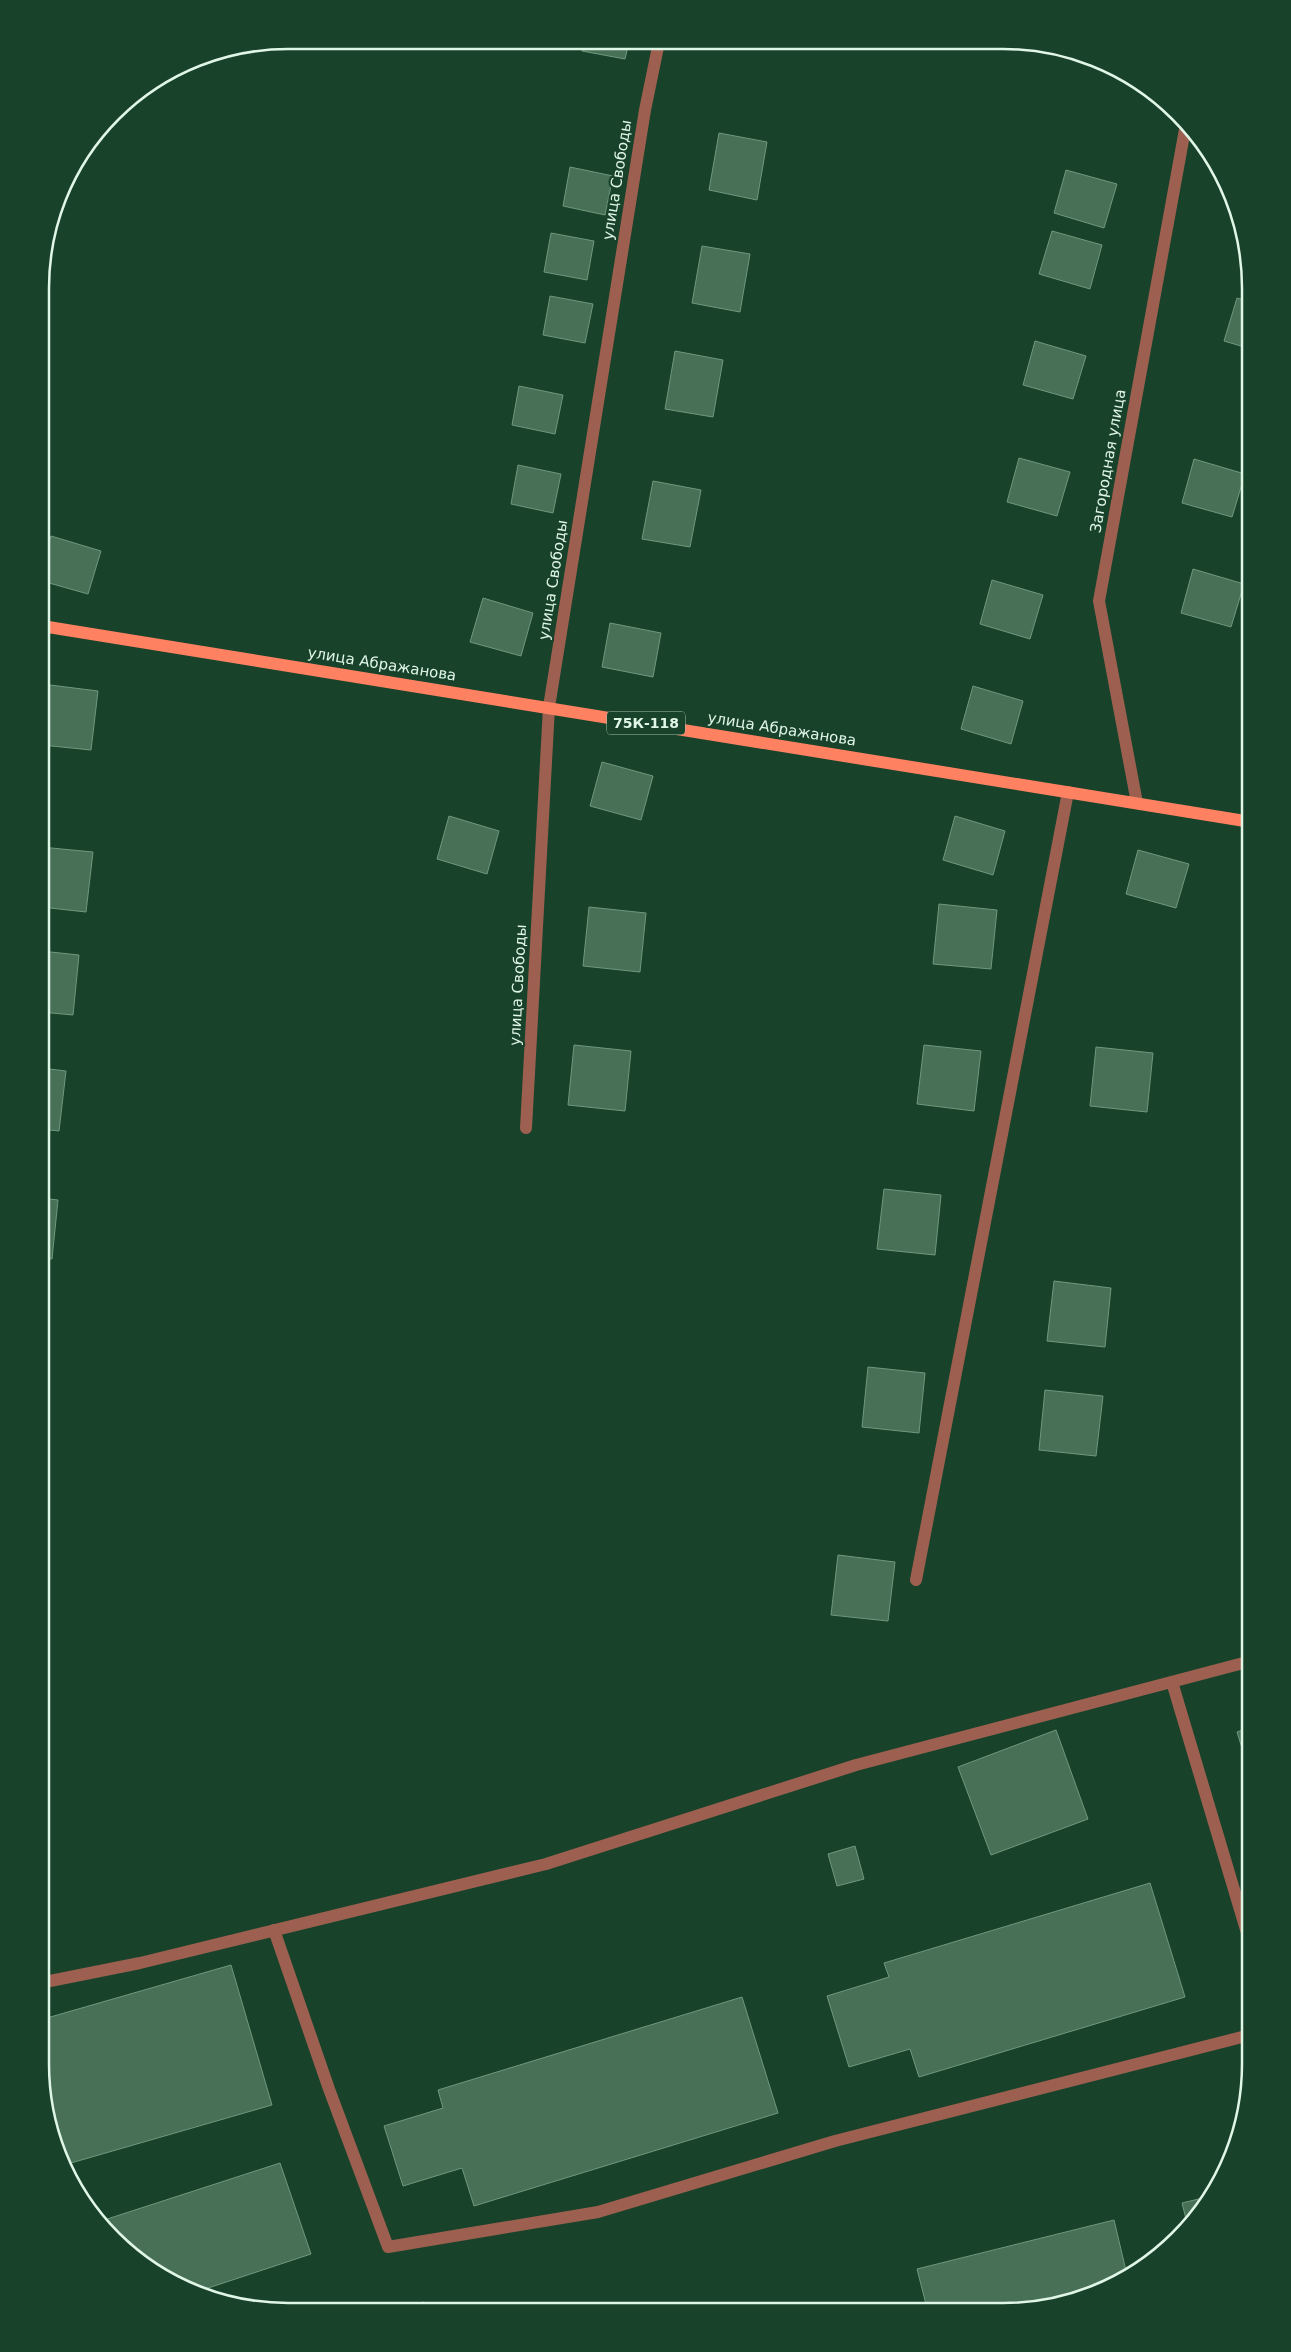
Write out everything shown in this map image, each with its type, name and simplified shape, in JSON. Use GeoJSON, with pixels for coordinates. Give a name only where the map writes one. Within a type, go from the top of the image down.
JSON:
{"type":"FeatureCollection","features":[{"type":"Feature","properties":{"kind":"main road","name":"улица Абражанова"},"geometry":{"type":"LineString","coordinates":[[49,627],[1242,820]]}},
{"type":"Feature","properties":{"kind":"street","name":"улица Свободы"},"geometry":{"type":"LineString","coordinates":[[526,1128],[549,708],[643,120],[658,49]]}},
{"type":"Feature","properties":{"kind":"street","name":"Загородная улица"},"geometry":{"type":"LineString","coordinates":[[1138,803],[1099,601],[1185,132]]}},
{"type":"Feature","properties":{"kind":"street"},"geometry":{"type":"LineString","coordinates":[[916,1580],[1068,792]]}},
{"type":"Feature","properties":{"kind":"street"},"geometry":{"type":"LineString","coordinates":[[49,1981],[140,1962],[546,1864],[856,1765],[1242,1664]]}},
{"type":"Feature","properties":{"kind":"street"},"geometry":{"type":"LineString","coordinates":[[1172,1682],[1242,1915]]}},
{"type":"Feature","properties":{"kind":"street"},"geometry":{"type":"LineString","coordinates":[[274,1930],[329,2089],[388,2247],[598,2212],[835,2141],[1242,2037]]}},
{"type":"Feature","properties":{"kind":"building"},"geometry":{"type":"Polygon","coordinates":[[[582,49],[627,49],[625,59],[582,51],[582,49]]]}},
{"type":"Feature","properties":{"kind":"building"},"geometry":{"type":"Polygon","coordinates":[[[719,133],[767,142],[757,200],[709,190],[719,133]]]}},
{"type":"Feature","properties":{"kind":"building"},"geometry":{"type":"Polygon","coordinates":[[[570,167],[613,176],[605,215],[563,206],[570,167]]]}},
{"type":"Feature","properties":{"kind":"building"},"geometry":{"type":"Polygon","coordinates":[[[1066,170],[1117,184],[1104,228],[1054,213],[1066,170]]]}},
{"type":"Feature","properties":{"kind":"building"},"geometry":{"type":"Polygon","coordinates":[[[1052,231],[1102,245],[1090,289],[1039,274],[1052,231]]]}},
{"type":"Feature","properties":{"kind":"building"},"geometry":{"type":"Polygon","coordinates":[[[551,233],[594,241],[587,280],[544,272],[551,233]]]}},
{"type":"Feature","properties":{"kind":"building"},"geometry":{"type":"Polygon","coordinates":[[[702,246],[750,254],[740,312],[692,303],[702,246]]]}},
{"type":"Feature","properties":{"kind":"building"},"geometry":{"type":"Polygon","coordinates":[[[550,296],[593,304],[585,343],[543,335],[550,296]]]}},
{"type":"Feature","properties":{"kind":"building"},"geometry":{"type":"Polygon","coordinates":[[[1237,298],[1242,299],[1242,346],[1224,341],[1237,298]]]}},
{"type":"Feature","properties":{"kind":"building"},"geometry":{"type":"Polygon","coordinates":[[[1035,341],[1086,356],[1073,399],[1023,385],[1035,341]]]}},
{"type":"Feature","properties":{"kind":"building"},"geometry":{"type":"Polygon","coordinates":[[[675,351],[723,360],[713,417],[665,409],[675,351]]]}},
{"type":"Feature","properties":{"kind":"building"},"geometry":{"type":"Polygon","coordinates":[[[519,386],[563,395],[555,434],[512,425],[519,386]]]}},
{"type":"Feature","properties":{"kind":"building"},"geometry":{"type":"Polygon","coordinates":[[[1019,458],[1070,472],[1057,516],[1007,502],[1019,458]]]}},
{"type":"Feature","properties":{"kind":"building"},"geometry":{"type":"Polygon","coordinates":[[[1194,459],[1242,473],[1242,484],[1232,517],[1182,503],[1194,459]]]}},
{"type":"Feature","properties":{"kind":"building"},"geometry":{"type":"Polygon","coordinates":[[[518,465],[561,474],[553,513],[511,504],[518,465]]]}},
{"type":"Feature","properties":{"kind":"building"},"geometry":{"type":"Polygon","coordinates":[[[653,481],[701,490],[690,547],[642,539],[653,481]]]}},
{"type":"Feature","properties":{"kind":"building"},"geometry":{"type":"Polygon","coordinates":[[[51,536],[101,551],[88,594],[49,583],[49,543],[51,536]]]}},
{"type":"Feature","properties":{"kind":"building"},"geometry":{"type":"Polygon","coordinates":[[[1193,569],[1242,583],[1242,591],[1231,627],[1181,613],[1193,569]]]}},
{"type":"Feature","properties":{"kind":"building"},"geometry":{"type":"Polygon","coordinates":[[[992,580],[1043,595],[1030,639],[980,624],[992,580]]]}},
{"type":"Feature","properties":{"kind":"building"},"geometry":{"type":"Polygon","coordinates":[[[483,598],[533,613],[521,656],[470,642],[483,598]]]}},
{"type":"Feature","properties":{"kind":"building"},"geometry":{"type":"Polygon","coordinates":[[[610,623],[661,633],[653,677],[602,667],[610,623]]]}},
{"type":"Feature","properties":{"kind":"building"},"geometry":{"type":"Polygon","coordinates":[[[49,685],[98,691],[91,750],[49,746],[49,685]]]}},
{"type":"Feature","properties":{"kind":"building"},"geometry":{"type":"Polygon","coordinates":[[[973,686],[1023,701],[1011,744],[961,729],[973,686]]]}},
{"type":"Feature","properties":{"kind":"building"},"geometry":{"type":"Polygon","coordinates":[[[602,762],[653,776],[641,820],[590,806],[602,762]]]}},
{"type":"Feature","properties":{"kind":"building"},"geometry":{"type":"Polygon","coordinates":[[[449,816],[499,831],[487,874],[437,859],[449,816]]]}},
{"type":"Feature","properties":{"kind":"building"},"geometry":{"type":"Polygon","coordinates":[[[955,816],[1005,831],[993,875],[943,860],[955,816]]]}},
{"type":"Feature","properties":{"kind":"building"},"geometry":{"type":"Polygon","coordinates":[[[49,848],[93,852],[86,912],[49,908],[49,848]]]}},
{"type":"Feature","properties":{"kind":"building"},"geometry":{"type":"Polygon","coordinates":[[[1138,850],[1189,864],[1176,908],[1126,894],[1138,850]]]}},
{"type":"Feature","properties":{"kind":"building"},"geometry":{"type":"Polygon","coordinates":[[[939,904],[997,910],[991,969],[933,964],[939,904]]]}},
{"type":"Feature","properties":{"kind":"building"},"geometry":{"type":"Polygon","coordinates":[[[589,907],[646,913],[640,972],[583,966],[589,907]]]}},
{"type":"Feature","properties":{"kind":"building"},"geometry":{"type":"Polygon","coordinates":[[[49,952],[79,955],[73,1015],[49,1013],[49,952]]]}},
{"type":"Feature","properties":{"kind":"building"},"geometry":{"type":"Polygon","coordinates":[[[574,1045],[631,1051],[625,1111],[568,1105],[574,1045]]]}},
{"type":"Feature","properties":{"kind":"building"},"geometry":{"type":"Polygon","coordinates":[[[924,1045],[981,1051],[974,1111],[917,1104],[924,1045]]]}},
{"type":"Feature","properties":{"kind":"building"},"geometry":{"type":"Polygon","coordinates":[[[1096,1047],[1153,1053],[1147,1112],[1090,1106],[1096,1047]]]}},
{"type":"Feature","properties":{"kind":"building"},"geometry":{"type":"Polygon","coordinates":[[[49,1069],[66,1071],[59,1131],[49,1130],[49,1069]]]}},
{"type":"Feature","properties":{"kind":"building"},"geometry":{"type":"Polygon","coordinates":[[[884,1189],[941,1195],[935,1255],[877,1249],[884,1189]]]}},
{"type":"Feature","properties":{"kind":"building"},"geometry":{"type":"Polygon","coordinates":[[[49,1199],[58,1200],[52,1259],[49,1259],[49,1199]]]}},
{"type":"Feature","properties":{"kind":"building"},"geometry":{"type":"Polygon","coordinates":[[[1054,1281],[1111,1288],[1105,1347],[1047,1341],[1054,1281]]]}},
{"type":"Feature","properties":{"kind":"building"},"geometry":{"type":"Polygon","coordinates":[[[868,1367],[925,1373],[919,1433],[862,1427],[868,1367]]]}},
{"type":"Feature","properties":{"kind":"building"},"geometry":{"type":"Polygon","coordinates":[[[1045,1390],[1103,1396],[1096,1456],[1039,1450],[1045,1390]]]}},
{"type":"Feature","properties":{"kind":"building"},"geometry":{"type":"Polygon","coordinates":[[[838,1555],[895,1562],[888,1621],[831,1615],[838,1555]]]}},
{"type":"Feature","properties":{"kind":"building"},"geometry":{"type":"Polygon","coordinates":[[[1056,1730],[1088,1819],[991,1855],[958,1767],[1056,1730]]]}},
{"type":"Feature","properties":{"kind":"building"},"geometry":{"type":"Polygon","coordinates":[[[1242,1730],[1242,1748],[1237,1732],[1242,1730]]]}},
{"type":"Feature","properties":{"kind":"building"},"geometry":{"type":"Polygon","coordinates":[[[855,1846],[864,1879],[837,1886],[828,1854],[855,1846]]]}},
{"type":"Feature","properties":{"kind":"building"},"geometry":{"type":"Polygon","coordinates":[[[1150,1883],[1185,1997],[919,2077],[910,2049],[849,2067],[827,1996],[889,1977],[884,1963],[1150,1883]]]}},
{"type":"Feature","properties":{"kind":"building"},"geometry":{"type":"Polygon","coordinates":[[[231,1965],[272,2105],[70,2163],[61,2141],[53,2111],[49,2080],[49,2017],[231,1965]]]}},
{"type":"Feature","properties":{"kind":"building"},"geometry":{"type":"Polygon","coordinates":[[[742,1997],[778,2113],[474,2206],[462,2168],[403,2186],[384,2126],[443,2108],[438,2090],[742,1997]]]}},
{"type":"Feature","properties":{"kind":"building"},"geometry":{"type":"Polygon","coordinates":[[[280,2163],[311,2254],[206,2289],[182,2279],[142,2254],[106,2219],[280,2163]]]}},
{"type":"Feature","properties":{"kind":"building"},"geometry":{"type":"Polygon","coordinates":[[[1201,2198],[1186,2219],[1182,2203],[1201,2198]]]}},
{"type":"Feature","properties":{"kind":"building"},"geometry":{"type":"Polygon","coordinates":[[[1114,2220],[1126,2269],[1109,2279],[1080,2291],[1050,2299],[1019,2303],[926,2303],[917,2269],[1114,2220]]]}}]}
